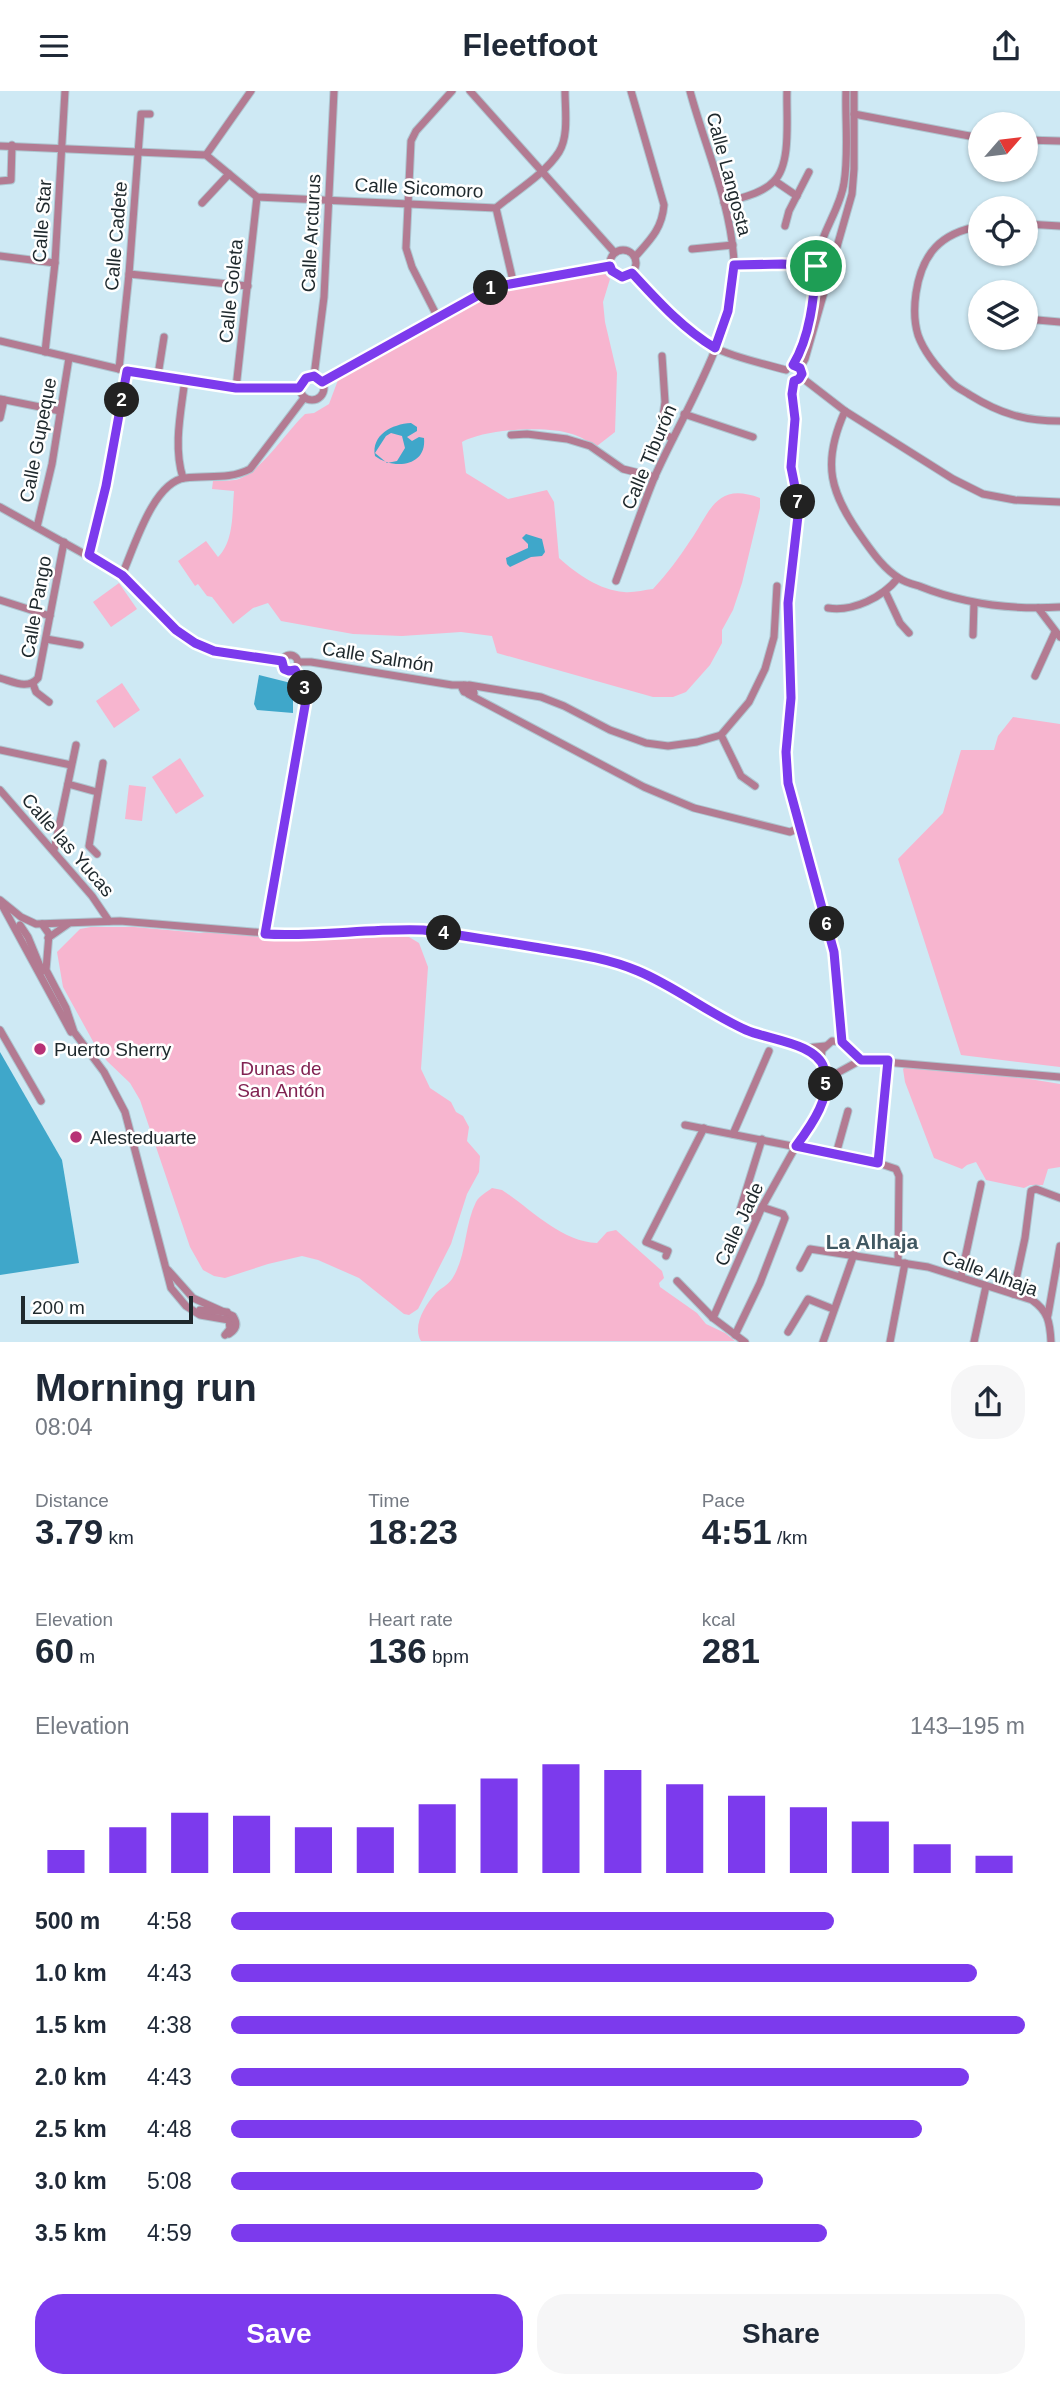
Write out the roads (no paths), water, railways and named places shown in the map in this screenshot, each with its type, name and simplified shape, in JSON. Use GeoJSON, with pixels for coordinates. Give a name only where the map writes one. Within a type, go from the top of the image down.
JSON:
{"type":"FeatureCollection","features":[{"type":"Feature","properties":{"kind":"street","name":"Calle Star"},"geometry":{"type":"LineString","coordinates":[[45,352],[55,263],[65,91]]}},
{"type":"Feature","properties":{"kind":"street"},"geometry":{"type":"LineString","coordinates":[[206,155],[251,91]]}},
{"type":"Feature","properties":{"kind":"street","name":"Calle Arcturus"},"geometry":{"type":"LineString","coordinates":[[314,376],[324,297],[334,91]]}},
{"type":"Feature","properties":{"kind":"street"},"geometry":{"type":"LineString","coordinates":[[437,316],[412,267],[406,248],[411,141],[416,131],[452,91]]}},
{"type":"Feature","properties":{"kind":"street"},"geometry":{"type":"LineString","coordinates":[[470,91],[615,253]]}},
{"type":"Feature","properties":{"kind":"street","name":"Calle Sicomoro"},"geometry":{"type":"LineString","coordinates":[[257,197],[496,208],[542,170],[560,151],[566,124],[565,91]]}},
{"type":"Feature","properties":{"kind":"street"},"geometry":{"type":"LineString","coordinates":[[631,91],[664,205],[663,219],[656,235],[635,257]]}},
{"type":"Feature","properties":{"kind":"street","name":"Calle Langosta"},"geometry":{"type":"LineString","coordinates":[[690,91],[724,203],[733,245],[734,265],[728,311],[715,348]]}},
{"type":"Feature","properties":{"kind":"street"},"geometry":{"type":"LineString","coordinates":[[724,203],[753,193],[775,181],[783,167],[787,91]]}},
{"type":"Feature","properties":{"kind":"street"},"geometry":{"type":"LineString","coordinates":[[846,91],[844,182],[841,198],[820,246],[810,313],[798,357],[797,379],[792,394],[795,419],[791,467],[799,507],[788,603],[791,698],[786,752],[788,783],[834,952],[840,1001],[839,1039],[861,1060]]}},
{"type":"Feature","properties":{"kind":"street"},"geometry":{"type":"LineString","coordinates":[[632,273],[670,314],[715,348],[786,370],[797,366],[805,359],[852,194],[854,91]]}},
{"type":"Feature","properties":{"kind":"street","name":"Calle Cadete"},"geometry":{"type":"LineString","coordinates":[[89,555],[106,486],[123,370],[141,114],[150,114]]}},
{"type":"Feature","properties":{"kind":"street"},"geometry":{"type":"LineString","coordinates":[[854,114],[968,136]]}},
{"type":"Feature","properties":{"kind":"street"},"geometry":{"type":"LineString","coordinates":[[1038,141],[1060,141]]}},
{"type":"Feature","properties":{"kind":"street"},"geometry":{"type":"LineString","coordinates":[[0,181],[11,180],[12,145]]}},
{"type":"Feature","properties":{"kind":"street"},"geometry":{"type":"LineString","coordinates":[[0,146],[206,155],[257,197]]}},
{"type":"Feature","properties":{"kind":"street"},"geometry":{"type":"LineString","coordinates":[[785,226],[789,211],[809,172]]}},
{"type":"Feature","properties":{"kind":"street"},"geometry":{"type":"LineString","coordinates":[[202,203],[229,174]]}},
{"type":"Feature","properties":{"kind":"street"},"geometry":{"type":"LineString","coordinates":[[775,181],[797,196]]}},
{"type":"Feature","properties":{"kind":"street","name":"Calle Goleta"},"geometry":{"type":"LineString","coordinates":[[236,388],[257,197]]}},
{"type":"Feature","properties":{"kind":"street"},"geometry":{"type":"LineString","coordinates":[[496,208],[513,282]]}},
{"type":"Feature","properties":{"kind":"street"},"geometry":{"type":"LineString","coordinates":[[1038,225],[1060,226]]}},
{"type":"Feature","properties":{"kind":"street"},"geometry":{"type":"LineString","coordinates":[[968,228],[948,236],[936,246],[921,268],[914,314],[918,335],[925,351],[953,384],[992,409],[1018,417],[1060,421]]}},
{"type":"Feature","properties":{"kind":"street"},"geometry":{"type":"LineString","coordinates":[[692,249],[733,245]]}},
{"type":"Feature","properties":{"kind":"street"},"geometry":{"type":"LineString","coordinates":[[628,251],[635,257],[636,265],[632,273],[622,277],[612,271],[610,266],[615,253],[628,251]]}},
{"type":"Feature","properties":{"kind":"street"},"geometry":{"type":"LineString","coordinates":[[0,256],[55,263]]}},
{"type":"Feature","properties":{"kind":"street"},"geometry":{"type":"LineString","coordinates":[[734,265],[816,266]]}},
{"type":"Feature","properties":{"kind":"street"},"geometry":{"type":"LineString","coordinates":[[322,382],[480,293],[513,282],[610,266]]}},
{"type":"Feature","properties":{"kind":"street"},"geometry":{"type":"LineString","coordinates":[[129,274],[248,286]]}},
{"type":"Feature","properties":{"kind":"street"},"geometry":{"type":"LineString","coordinates":[[1038,320],[1060,322]]}},
{"type":"Feature","properties":{"kind":"street"},"geometry":{"type":"LineString","coordinates":[[158,375],[164,337]]}},
{"type":"Feature","properties":{"kind":"street"},"geometry":{"type":"LineString","coordinates":[[0,341],[123,370],[236,388],[299,388]]}},
{"type":"Feature","properties":{"kind":"street","name":"Calle Tiburón"},"geometry":{"type":"LineString","coordinates":[[616,581],[655,477],[715,348]]}},
{"type":"Feature","properties":{"kind":"street"},"geometry":{"type":"LineString","coordinates":[[662,356],[665,402],[661,430],[662,434],[673,438]]}},
{"type":"Feature","properties":{"kind":"street","name":"Calle Gupeque"},"geometry":{"type":"LineString","coordinates":[[37,527],[52,464],[69,358]]}},
{"type":"Feature","properties":{"kind":"street"},"geometry":{"type":"LineString","coordinates":[[786,370],[787,378],[797,379],[953,479],[983,494],[1015,500],[1060,502]]}},
{"type":"Feature","properties":{"kind":"street"},"geometry":{"type":"LineString","coordinates":[[314,376],[322,382],[324,389],[318,399],[311,401],[304,398],[299,388],[302,380],[314,376]]}},
{"type":"Feature","properties":{"kind":"street"},"geometry":{"type":"LineString","coordinates":[[183,478],[177,461],[177,446],[185,379]]}},
{"type":"Feature","properties":{"kind":"street"},"geometry":{"type":"LineString","coordinates":[[122,575],[156,500],[165,488],[183,478],[223,477],[239,474],[250,468],[304,398]]}},
{"type":"Feature","properties":{"kind":"street"},"geometry":{"type":"LineString","coordinates":[[0,418],[2,399],[60,411]]}},
{"type":"Feature","properties":{"kind":"street"},"geometry":{"type":"LineString","coordinates":[[845,411],[831,449],[832,475],[837,497],[852,524],[876,557],[898,578],[974,603],[1060,607]]}},
{"type":"Feature","properties":{"kind":"street"},"geometry":{"type":"LineString","coordinates":[[684,414],[753,437]]}},
{"type":"Feature","properties":{"kind":"street"},"geometry":{"type":"LineString","coordinates":[[511,435],[527,434],[567,439],[590,446],[623,469],[655,477]]}},
{"type":"Feature","properties":{"kind":"street"},"geometry":{"type":"LineString","coordinates":[[0,507],[122,575],[176,630],[195,643],[214,651],[282,661]]}},
{"type":"Feature","properties":{"kind":"street","name":"Calle Pango"},"geometry":{"type":"LineString","coordinates":[[0,678],[25,685],[33,684],[38,678],[64,542]]}},
{"type":"Feature","properties":{"kind":"street"},"geometry":{"type":"LineString","coordinates":[[828,608],[841,610],[877,597],[898,578]]}},
{"type":"Feature","properties":{"kind":"street"},"geometry":{"type":"LineString","coordinates":[[472,692],[541,697],[610,730],[646,743],[668,746],[720,735],[749,702],[765,669],[774,636],[777,586]]}},
{"type":"Feature","properties":{"kind":"street"},"geometry":{"type":"LineString","coordinates":[[885,591],[900,623],[909,633]]}},
{"type":"Feature","properties":{"kind":"street"},"geometry":{"type":"LineString","coordinates":[[0,600],[50,616]]}},
{"type":"Feature","properties":{"kind":"street"},"geometry":{"type":"LineString","coordinates":[[973,635],[974,603]]}},
{"type":"Feature","properties":{"kind":"street"},"geometry":{"type":"LineString","coordinates":[[1035,676],[1058,634],[1038,608]]}},
{"type":"Feature","properties":{"kind":"street"},"geometry":{"type":"LineString","coordinates":[[46,639],[80,645]]}},
{"type":"Feature","properties":{"kind":"street"},"geometry":{"type":"LineString","coordinates":[[265,934],[306,700],[295,657],[285,656],[282,661],[284,669],[289,671],[296,666]]}},
{"type":"Feature","properties":{"kind":"street","name":"Calle Salmón"},"geometry":{"type":"LineString","coordinates":[[296,666],[311,662],[452,685],[472,692]]}},
{"type":"Feature","properties":{"kind":"street"},"geometry":{"type":"LineString","coordinates":[[33,684],[36,692],[50,702]]}},
{"type":"Feature","properties":{"kind":"street"},"geometry":{"type":"LineString","coordinates":[[472,692],[644,787],[694,808],[790,832],[800,828]]}},
{"type":"Feature","properties":{"kind":"street"},"geometry":{"type":"LineString","coordinates":[[720,735],[741,776],[755,786]]}},
{"type":"Feature","properties":{"kind":"street"},"geometry":{"type":"LineString","coordinates":[[54,850],[76,745]]}},
{"type":"Feature","properties":{"kind":"street"},"geometry":{"type":"LineString","coordinates":[[0,750],[71,765]]}},
{"type":"Feature","properties":{"kind":"street"},"geometry":{"type":"LineString","coordinates":[[97,855],[89,846],[103,764]]}},
{"type":"Feature","properties":{"kind":"street"},"geometry":{"type":"LineString","coordinates":[[68,784],[97,792]]}},
{"type":"Feature","properties":{"kind":"street","name":"Calle las Yucas"},"geometry":{"type":"LineString","coordinates":[[0,790],[54,850],[109,921]]}},
{"type":"Feature","properties":{"kind":"street"},"geometry":{"type":"LineString","coordinates":[[1,903],[21,917],[48,929],[46,970],[83,1046]]}},
{"type":"Feature","properties":{"kind":"street"},"geometry":{"type":"LineString","coordinates":[[1,903],[15,917],[29,939],[40,962],[46,985]]}},
{"type":"Feature","properties":{"kind":"street"},"geometry":{"type":"LineString","coordinates":[[1,903],[68,1028],[104,1072],[125,1112],[171,1288],[200,1315],[229,1320],[230,1329],[225,1335],[232,1332],[237,1322],[233,1316],[193,1298],[166,1267]]}},
{"type":"Feature","properties":{"kind":"street"},"geometry":{"type":"LineString","coordinates":[[29,939],[28,930],[39,924],[109,921],[306,936],[396,929],[423,930],[584,955],[619,964],[652,977],[744,1029],[782,1042],[806,1048],[825,1046],[839,1039]]}},
{"type":"Feature","properties":{"kind":"street"},"geometry":{"type":"LineString","coordinates":[[29,939],[41,944],[69,923]]}},
{"type":"Feature","properties":{"kind":"street"},"geometry":{"type":"LineString","coordinates":[[0,1030],[41,1101]]}},
{"type":"Feature","properties":{"kind":"street"},"geometry":{"type":"LineString","coordinates":[[825,1046],[820,1055],[827,1082],[861,1060],[888,1060],[1060,1077]]}},
{"type":"Feature","properties":{"kind":"street"},"geometry":{"type":"LineString","coordinates":[[806,1048],[831,1071],[839,1072]]}},
{"type":"Feature","properties":{"kind":"street"},"geometry":{"type":"LineString","coordinates":[[733,1133],[769,1051]]}},
{"type":"Feature","properties":{"kind":"street"},"geometry":{"type":"LineString","coordinates":[[847,1067],[851,1059],[850,1051]]}},
{"type":"Feature","properties":{"kind":"street"},"geometry":{"type":"LineString","coordinates":[[878,1163],[888,1060]]}},
{"type":"Feature","properties":{"kind":"street","name":"Calle Jade"},"geometry":{"type":"LineString","coordinates":[[713,1318],[762,1207],[796,1146],[813,1122],[827,1082]]}},
{"type":"Feature","properties":{"kind":"street"},"geometry":{"type":"LineString","coordinates":[[836,1154],[848,1111]]}},
{"type":"Feature","properties":{"kind":"street"},"geometry":{"type":"LineString","coordinates":[[685,1125],[836,1154],[896,1169],[900,1176],[902,1262],[890,1342]]}},
{"type":"Feature","properties":{"kind":"street"},"geometry":{"type":"LineString","coordinates":[[666,1256],[668,1251],[646,1242],[704,1128]]}},
{"type":"Feature","properties":{"kind":"street"},"geometry":{"type":"LineString","coordinates":[[757,1217],[740,1210],[762,1139]]}},
{"type":"Feature","properties":{"kind":"street"},"geometry":{"type":"LineString","coordinates":[[961,1277],[981,1184]]}},
{"type":"Feature","properties":{"kind":"street"},"geometry":{"type":"LineString","coordinates":[[1013,1294],[1025,1238],[1031,1191],[1036,1189],[1060,1198]]}},
{"type":"Feature","properties":{"kind":"street"},"geometry":{"type":"LineString","coordinates":[[735,1335],[760,1283],[785,1218],[783,1214],[762,1207]]}},
{"type":"Feature","properties":{"kind":"street"},"geometry":{"type":"LineString","coordinates":[[1048,1315],[1060,1246]]}},
{"type":"Feature","properties":{"kind":"street","name":"Calle Alhaja"},"geometry":{"type":"LineString","coordinates":[[800,1268],[810,1249],[902,1262],[961,1277],[1031,1300],[1048,1315],[1051,1342]]}},
{"type":"Feature","properties":{"kind":"street"},"geometry":{"type":"LineString","coordinates":[[823,1342],[854,1254]]}},
{"type":"Feature","properties":{"kind":"street"},"geometry":{"type":"LineString","coordinates":[[677,1281],[713,1318],[746,1342]]}},
{"type":"Feature","properties":{"kind":"street"},"geometry":{"type":"LineString","coordinates":[[974,1342],[986,1286]]}},
{"type":"Feature","properties":{"kind":"street"},"geometry":{"type":"LineString","coordinates":[[788,1332],[808,1299],[833,1309]]}},
{"type":"Feature","properties":{"kind":"street"},"geometry":{"type":"LineString","coordinates":[[181,1300],[201,1310],[227,1312]]}},
{"type":"Feature","properties":{"kind":"water"},"geometry":{"type":"Polygon","coordinates":[[[411,423],[417,427],[417,431],[407,437],[412,441],[419,437],[424,438],[420,455],[407,463],[389,463],[397,461],[405,448],[402,436],[391,433],[375,453],[376,442],[384,432],[411,423]]]}},
{"type":"Feature","properties":{"kind":"water"},"geometry":{"type":"Polygon","coordinates":[[[526,534],[542,539],[545,552],[542,556],[531,557],[510,567],[506,558],[528,548],[522,538],[526,534]]]}},
{"type":"Feature","properties":{"kind":"water"},"geometry":{"type":"Polygon","coordinates":[[[259,675],[291,683],[293,713],[257,710],[254,704],[259,675]]]}},
{"type":"Feature","properties":{"kind":"water"},"geometry":{"type":"Polygon","coordinates":[[[0,1052],[62,1160],[79,1263],[0,1275],[0,1052]]]}},
{"type":"Feature","properties":{"kind":"place","name":"Puerto Sherry"},"geometry":{"type":"Point","coordinates":[40,1049]}},
{"type":"Feature","properties":{"kind":"place","name":"Alesteduarte"},"geometry":{"type":"Point","coordinates":[76,1137]}},
{"type":"Feature","properties":{"kind":"district","name":"La Alhaja"},"geometry":{"type":"Point","coordinates":[872,1241]}},
{"type":"Feature","properties":{"kind":"park label","name":"Dunas de San Antón"},"geometry":{"type":"Point","coordinates":[281,1079]}}]}
